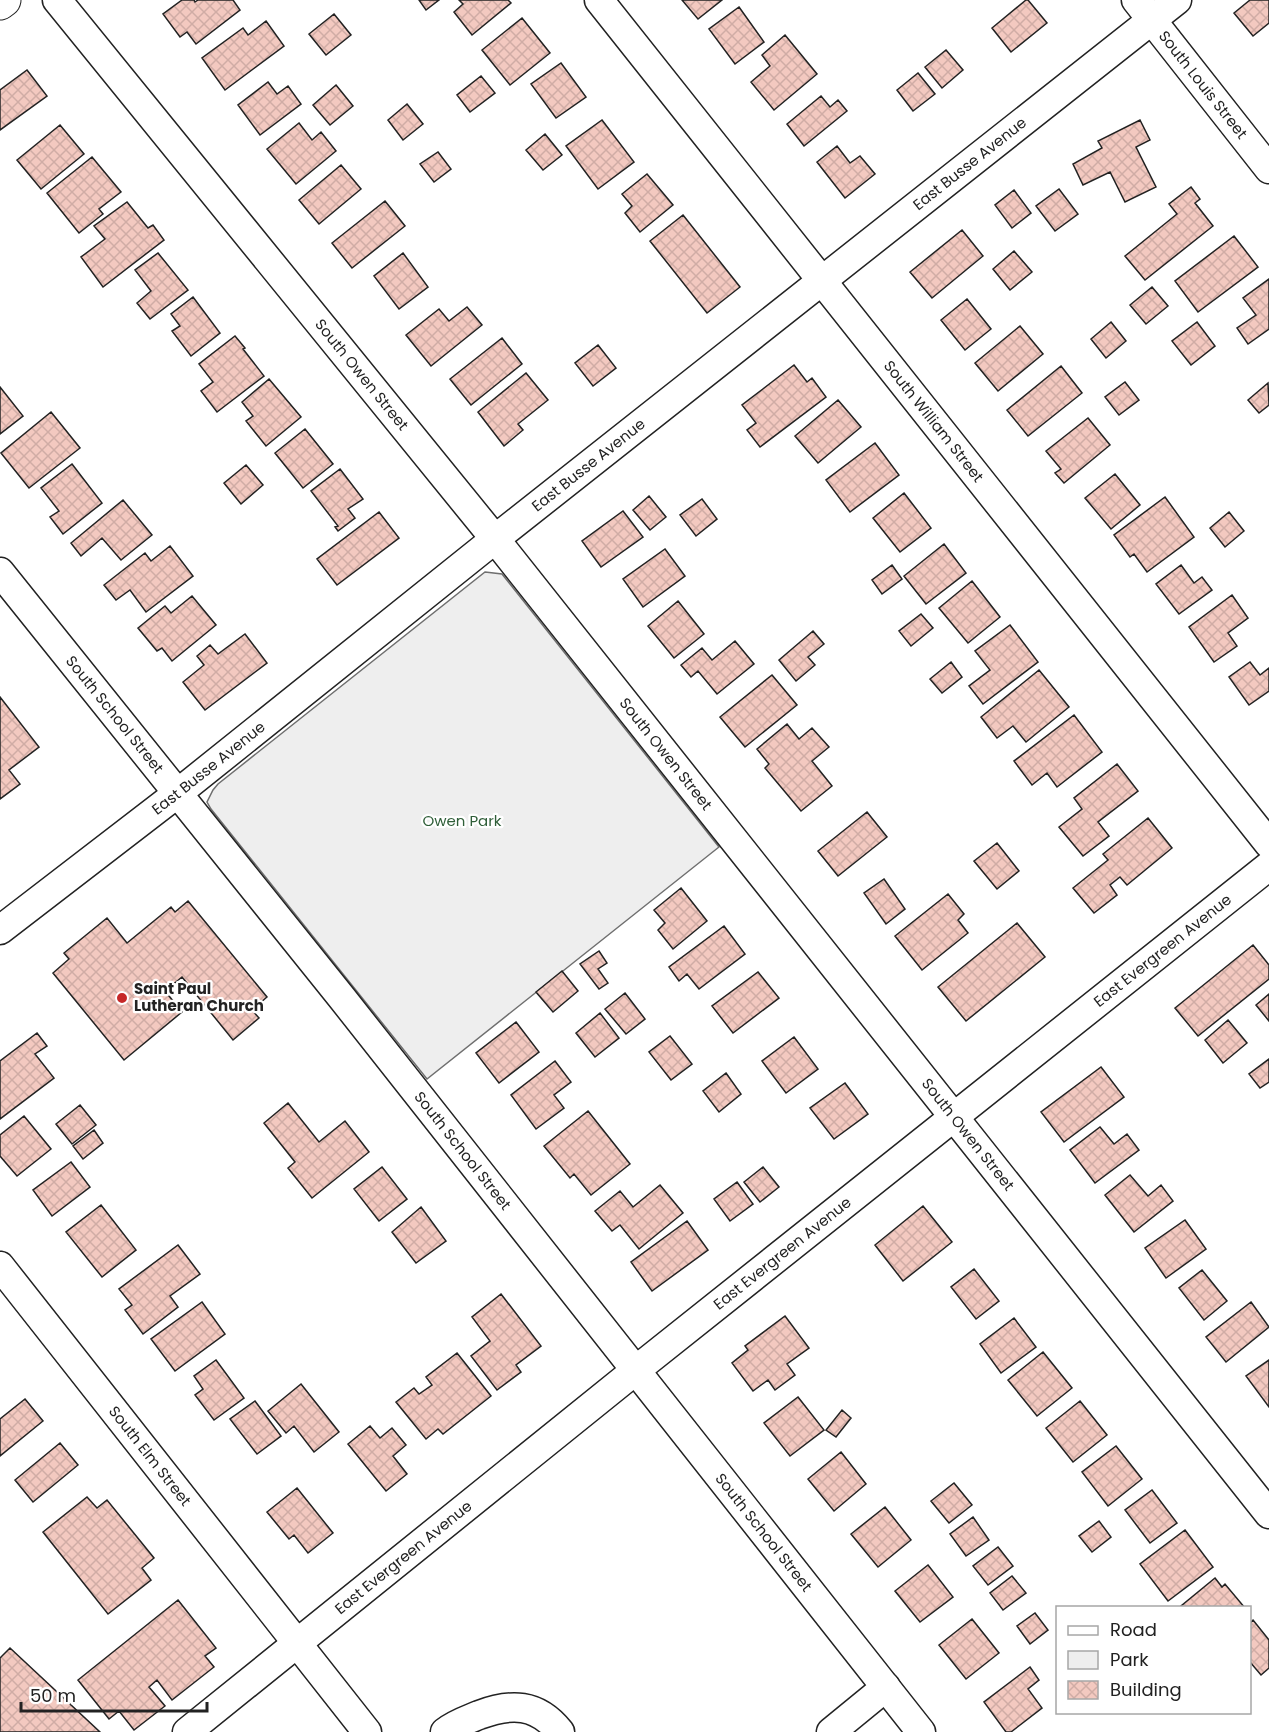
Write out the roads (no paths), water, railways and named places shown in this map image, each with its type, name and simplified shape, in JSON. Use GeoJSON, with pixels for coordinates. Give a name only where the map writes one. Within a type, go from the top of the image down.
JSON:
{"type":"FeatureCollection","features":[{"type":"Feature","properties":{"kind":"main road"},"geometry":{"type":"LineString","coordinates":[[0,3],[4,0]]}},
{"type":"Feature","properties":{"kind":"street","name":"South Owen Street"},"geometry":{"type":"LineString","coordinates":[[57,0],[495,539],[1269,1514]]}},
{"type":"Feature","properties":{"kind":"street","name":"South William Street"},"geometry":{"type":"LineString","coordinates":[[599,0],[1269,844]]}},
{"type":"Feature","properties":{"kind":"street","name":"East Busse Avenue"},"geometry":{"type":"LineString","coordinates":[[0,930],[178,793],[495,539],[822,282],[1144,10],[1177,0]]}},
{"type":"Feature","properties":{"kind":"street","name":"South Louis Street"},"geometry":{"type":"LineString","coordinates":[[1144,10],[1269,169]]}},
{"type":"Feature","properties":{"kind":"street","name":"South School Street"},"geometry":{"type":"LineString","coordinates":[[0,572],[636,1370],[886,1687],[918,1731]]}},
{"type":"Feature","properties":{"kind":"street","name":"East Evergreen Avenue"},"geometry":{"type":"LineString","coordinates":[[187,1732],[298,1645],[636,1370],[1269,866]]}},
{"type":"Feature","properties":{"kind":"street","name":"South Elm Street"},"geometry":{"type":"LineString","coordinates":[[0,1266],[367,1732]]}},
{"type":"Feature","properties":{"kind":"street"},"geometry":{"type":"LineString","coordinates":[[831,1732],[886,1687]]}},
{"type":"Feature","properties":{"kind":"street"},"geometry":{"type":"LineString","coordinates":[[445,1732],[462,1722],[496,1709],[518,1706],[537,1712],[560,1732]]}},
{"type":"Feature","properties":{"kind":"place","name":"Saint Paul Lutheran Church"},"geometry":{"type":"Point","coordinates":[122,998]}},
{"type":"Feature","properties":{"kind":"park label","name":"Owen Park"},"geometry":{"type":"Point","coordinates":[462,821]}}]}
